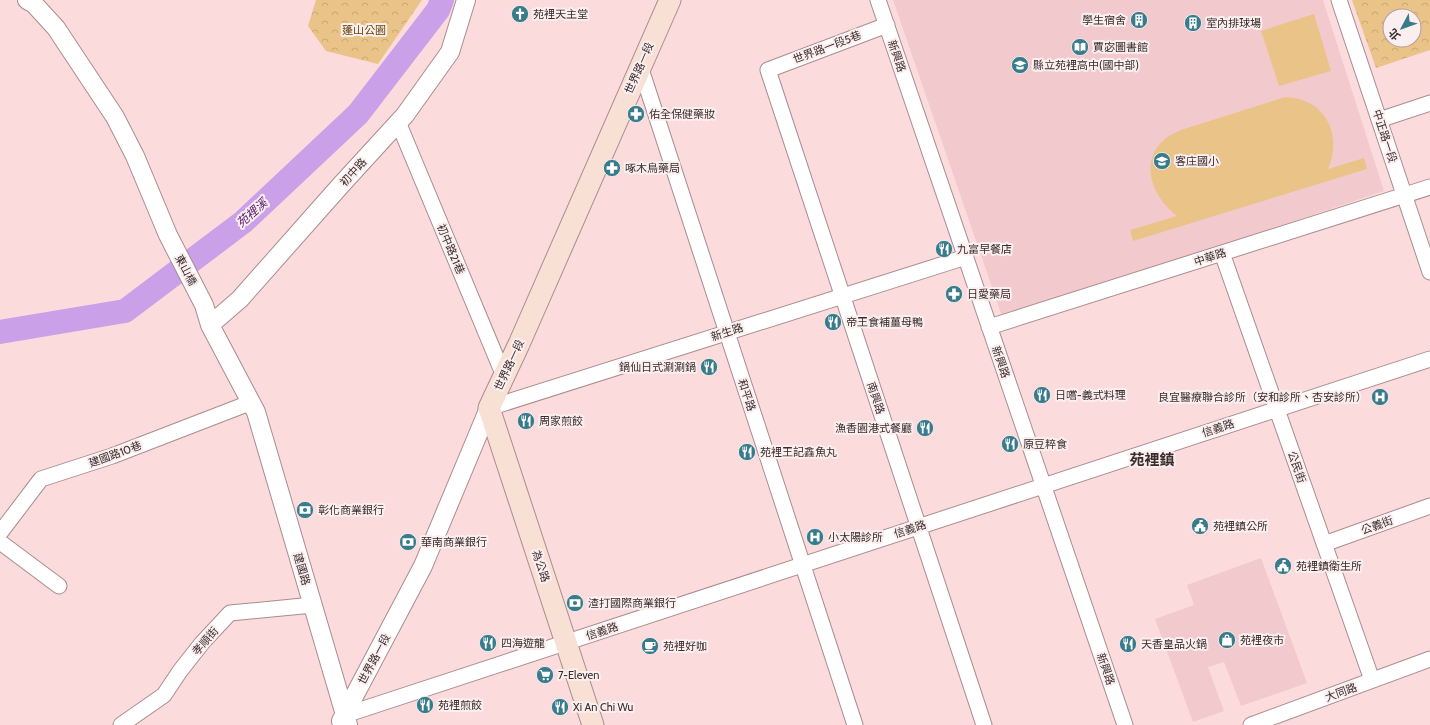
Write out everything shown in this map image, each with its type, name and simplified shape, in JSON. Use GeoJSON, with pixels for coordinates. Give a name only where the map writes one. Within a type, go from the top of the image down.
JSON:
{"type":"FeatureCollection","features":[{"type":"Feature","properties":{"kind":"main road","name":"世界路一段"},"geometry":{"type":"LineString","coordinates":[[489,408],[519,344],[670,0]]}},
{"type":"Feature","properties":{"kind":"main road","name":"為公路"},"geometry":{"type":"LineString","coordinates":[[489,408],[593,725]]}},
{"type":"Feature","properties":{"kind":"street","name":"東山橋"},"geometry":{"type":"LineString","coordinates":[[27,0],[34,4],[56,28],[115,117],[135,156],[168,235],[204,305],[210,325]]}},
{"type":"Feature","properties":{"kind":"street","name":"初中路"},"geometry":{"type":"LineString","coordinates":[[210,325],[240,299],[398,122],[450,52],[466,0]]}},
{"type":"Feature","properties":{"kind":"street","name":"新興路"},"geometry":{"type":"LineString","coordinates":[[878,0],[1124,725]]}},
{"type":"Feature","properties":{"kind":"street","name":"中正路一段"},"geometry":{"type":"LineString","coordinates":[[1339,0],[1430,272]]}},
{"type":"Feature","properties":{"kind":"street","name":"世界路一段5巷"},"geometry":{"type":"LineString","coordinates":[[768,70],[887,25]]}},
{"type":"Feature","properties":{"kind":"street","name":"和平路"},"geometry":{"type":"LineString","coordinates":[[640,66],[855,725]]}},
{"type":"Feature","properties":{"kind":"street","name":"南興路"},"geometry":{"type":"LineString","coordinates":[[768,70],[984,725]]}},
{"type":"Feature","properties":{"kind":"street"},"geometry":{"type":"LineString","coordinates":[[1379,120],[1430,103]]}},
{"type":"Feature","properties":{"kind":"street","name":"初中路21巷"},"geometry":{"type":"LineString","coordinates":[[398,122],[504,376]]}},
{"type":"Feature","properties":{"kind":"street","name":"中華路"},"geometry":{"type":"LineString","coordinates":[[990,327],[1430,187]]}},
{"type":"Feature","properties":{"kind":"street","name":"公民街"},"geometry":{"type":"LineString","coordinates":[[1222,253],[1372,680]]}},
{"type":"Feature","properties":{"kind":"street","name":"新生路"},"geometry":{"type":"LineString","coordinates":[[489,408],[966,256]]}},
{"type":"Feature","properties":{"kind":"street","name":"建國路"},"geometry":{"type":"LineString","coordinates":[[210,325],[254,407],[313,605],[344,722]]}},
{"type":"Feature","properties":{"kind":"street","name":"信義路"},"geometry":{"type":"LineString","coordinates":[[344,722],[566,643],[1430,359]]}},
{"type":"Feature","properties":{"kind":"street","name":"建國路10巷"},"geometry":{"type":"LineString","coordinates":[[0,533],[41,479],[254,407]]}},
{"type":"Feature","properties":{"kind":"street","name":"世界路一段"},"geometry":{"type":"LineString","coordinates":[[344,722],[423,566],[489,408]]}},
{"type":"Feature","properties":{"kind":"street","name":"公義街"},"geometry":{"type":"LineString","coordinates":[[1324,544],[1430,506]]}},
{"type":"Feature","properties":{"kind":"street"},"geometry":{"type":"LineString","coordinates":[[0,542],[59,586]]}},
{"type":"Feature","properties":{"kind":"street","name":"孝順街"},"geometry":{"type":"LineString","coordinates":[[121,725],[164,695],[180,671],[202,643],[230,613],[313,605]]}},
{"type":"Feature","properties":{"kind":"street","name":"大同路"},"geometry":{"type":"LineString","coordinates":[[1251,725],[1430,659]]}},
{"type":"Feature","properties":{"kind":"shaded area","name":"客庄國小"},"geometry":{"type":"Polygon","coordinates":[[[893,0],[1323,0],[1384,191],[1003,319],[893,0]]]}},
{"type":"Feature","properties":{"kind":"shaded area","name":"苑裡夜市"},"geometry":{"type":"Polygon","coordinates":[[[1261,558],[1307,683],[1241,706],[1224,662],[1208,667],[1224,711],[1193,722],[1155,619],[1194,605],[1187,585],[1261,558]]]}},
{"type":"Feature","properties":{"kind":"green space","name":"蓬山公園"},"geometry":{"type":"Polygon","coordinates":[[[316,0],[422,0],[378,64],[326,51],[308,26],[316,0]]]}},
{"type":"Feature","properties":{"kind":"green space"},"geometry":{"type":"Polygon","coordinates":[[[1352,0],[1430,0],[1430,50],[1376,68],[1352,0]]]}},
{"type":"Feature","properties":{"kind":"green space"},"geometry":{"type":"Polygon","coordinates":[[[1314,14],[1331,71],[1279,86],[1261,31],[1314,14]]]}},
{"type":"Feature","properties":{"kind":"green space"},"geometry":{"type":"Polygon","coordinates":[[[1285,97],[1299,99],[1311,104],[1320,111],[1327,120],[1332,131],[1333,143],[1332,156],[1328,169],[1364,158],[1367,169],[1133,241],[1130,230],[1177,216],[1166,206],[1158,194],[1153,182],[1150,170],[1152,158],[1157,147],[1167,138],[1181,130],[1285,97]]]}},
{"type":"Feature","properties":{"kind":"waterway","name":"苑裡溪"},"geometry":{"type":"LineString","coordinates":[[0,332],[125,311],[243,222],[358,114],[438,10],[442,0]]}},
{"type":"Feature","properties":{"kind":"place","name":"苑裡天主堂"},"geometry":{"type":"Point","coordinates":[520,14]}},
{"type":"Feature","properties":{"kind":"place","name":"學生宿舍"},"geometry":{"type":"Point","coordinates":[1139,20]}},
{"type":"Feature","properties":{"kind":"place","name":"室內排球場"},"geometry":{"type":"Point","coordinates":[1193,23]}},
{"type":"Feature","properties":{"kind":"place","name":"賈宓圖書館"},"geometry":{"type":"Point","coordinates":[1080,47]}},
{"type":"Feature","properties":{"kind":"place","name":"縣立苑裡高中(國中部)"},"geometry":{"type":"Point","coordinates":[1020,65]}},
{"type":"Feature","properties":{"kind":"place","name":"佑全保健藥妝"},"geometry":{"type":"Point","coordinates":[636,114]}},
{"type":"Feature","properties":{"kind":"place","name":"客庄國小"},"geometry":{"type":"Point","coordinates":[1162,161]}},
{"type":"Feature","properties":{"kind":"place","name":"啄木鳥藥局"},"geometry":{"type":"Point","coordinates":[612,168]}},
{"type":"Feature","properties":{"kind":"place","name":"九富早餐店"},"geometry":{"type":"Point","coordinates":[944,249]}},
{"type":"Feature","properties":{"kind":"place","name":"日愛藥局"},"geometry":{"type":"Point","coordinates":[954,294]}},
{"type":"Feature","properties":{"kind":"place","name":"帝王食補薑母鴨"},"geometry":{"type":"Point","coordinates":[833,322]}},
{"type":"Feature","properties":{"kind":"place","name":"鍋仙日式涮涮鍋"},"geometry":{"type":"Point","coordinates":[709,367]}},
{"type":"Feature","properties":{"kind":"place","name":"日嚐-義式料理"},"geometry":{"type":"Point","coordinates":[1042,395]}},
{"type":"Feature","properties":{"kind":"place","name":"良宜醫療聯合診所（安和診所、杏安診所）"},"geometry":{"type":"Point","coordinates":[1380,397]}},
{"type":"Feature","properties":{"kind":"place","name":"周家煎餃"},"geometry":{"type":"Point","coordinates":[526,421]}},
{"type":"Feature","properties":{"kind":"place","name":"漁香園港式餐廳"},"geometry":{"type":"Point","coordinates":[925,428]}},
{"type":"Feature","properties":{"kind":"place","name":"原豆粹食"},"geometry":{"type":"Point","coordinates":[1010,444]}},
{"type":"Feature","properties":{"kind":"place","name":"苑裡王記鑫魚丸"},"geometry":{"type":"Point","coordinates":[747,452]}},
{"type":"Feature","properties":{"kind":"place","name":"彰化商業銀行"},"geometry":{"type":"Point","coordinates":[305,510]}},
{"type":"Feature","properties":{"kind":"place","name":"苑裡鎮公所"},"geometry":{"type":"Point","coordinates":[1200,526]}},
{"type":"Feature","properties":{"kind":"place","name":"小太陽診所"},"geometry":{"type":"Point","coordinates":[815,537]}},
{"type":"Feature","properties":{"kind":"place","name":"華南商業銀行"},"geometry":{"type":"Point","coordinates":[408,542]}},
{"type":"Feature","properties":{"kind":"place","name":"苑裡鎮衛生所"},"geometry":{"type":"Point","coordinates":[1283,566]}},
{"type":"Feature","properties":{"kind":"place","name":"渣打國際商業銀行"},"geometry":{"type":"Point","coordinates":[575,603]}},
{"type":"Feature","properties":{"kind":"place","name":"苑裡夜市"},"geometry":{"type":"Point","coordinates":[1227,640]}},
{"type":"Feature","properties":{"kind":"place","name":"四海遊龍"},"geometry":{"type":"Point","coordinates":[488,643]}},
{"type":"Feature","properties":{"kind":"place","name":"天香皇品火鍋"},"geometry":{"type":"Point","coordinates":[1128,644]}},
{"type":"Feature","properties":{"kind":"place","name":"苑裡好咖"},"geometry":{"type":"Point","coordinates":[650,646]}},
{"type":"Feature","properties":{"kind":"place","name":"7-Eleven"},"geometry":{"type":"Point","coordinates":[545,675]}},
{"type":"Feature","properties":{"kind":"place","name":"苑裡煎餃"},"geometry":{"type":"Point","coordinates":[425,705]}},
{"type":"Feature","properties":{"kind":"place","name":"Xi An Chi Wu"},"geometry":{"type":"Point","coordinates":[560,707]}},
{"type":"Feature","properties":{"kind":"district","name":"苑裡鎮"},"geometry":{"type":"Point","coordinates":[1152,460]}}]}
